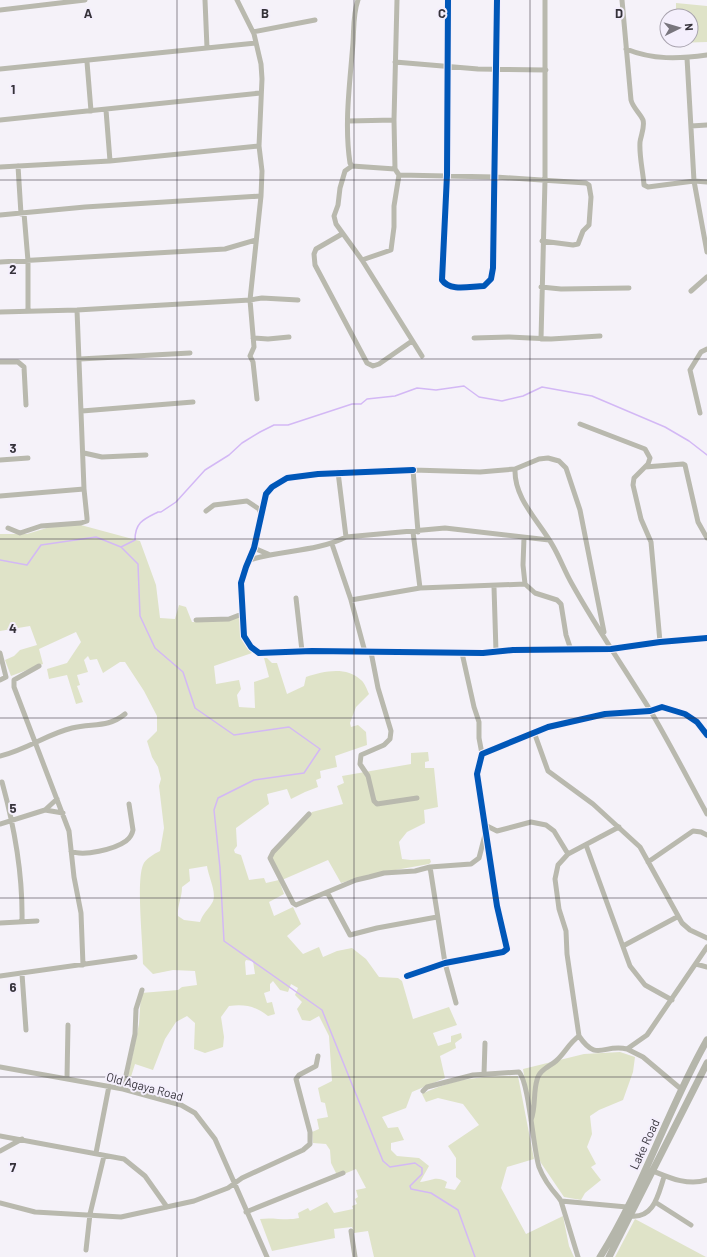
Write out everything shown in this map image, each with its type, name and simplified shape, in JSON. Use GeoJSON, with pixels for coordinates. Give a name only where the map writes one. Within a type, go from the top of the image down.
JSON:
{"type":"FeatureCollection","features":[{"type":"Feature","properties":{"kind":"main road","name":"Lake Road"},"geometry":{"type":"LineString","coordinates":[[600,1257],[653,1155],[682,1089],[707,1040]]}},
{"type":"Feature","properties":{"kind":"main road","name":"Lake Road"},"geometry":{"type":"LineString","coordinates":[[609,1257],[707,1063]]}},
{"type":"Feature","properties":{"kind":"street"},"geometry":{"type":"LineString","coordinates":[[0,10],[84,0]]}},
{"type":"Feature","properties":{"kind":"street"},"geometry":{"type":"LineString","coordinates":[[205,0],[207,48]]}},
{"type":"Feature","properties":{"kind":"street"},"geometry":{"type":"LineString","coordinates":[[237,0],[253,32],[261,64],[262,79],[260,93],[259,146],[262,171],[261,196],[250,300],[254,346],[250,356],[253,362],[257,399]]}},
{"type":"Feature","properties":{"kind":"street"},"geometry":{"type":"LineString","coordinates":[[352,166],[350,163],[349,154],[349,83],[354,39],[354,17],[358,0]]}},
{"type":"Feature","properties":{"kind":"street"},"geometry":{"type":"LineString","coordinates":[[362,260],[391,250],[394,227],[394,206],[399,175],[395,169],[394,120],[397,0]]}},
{"type":"Feature","properties":{"kind":"street"},"geometry":{"type":"LineString","coordinates":[[448,0],[447,176],[442,280],[445,285],[451,287],[484,286],[491,280],[493,268],[497,0]]}},
{"type":"Feature","properties":{"kind":"street"},"geometry":{"type":"LineString","coordinates":[[540,339],[545,180],[545,0]]}},
{"type":"Feature","properties":{"kind":"street"},"geometry":{"type":"LineString","coordinates":[[622,0],[630,100],[633,107],[643,119],[644,125],[640,142],[644,185],[648,187],[694,181],[707,182]]}},
{"type":"Feature","properties":{"kind":"street"},"geometry":{"type":"LineString","coordinates":[[253,32],[315,20]]}},
{"type":"Feature","properties":{"kind":"street"},"geometry":{"type":"LineString","coordinates":[[0,69],[87,62],[256,43]]}},
{"type":"Feature","properties":{"kind":"street"},"geometry":{"type":"LineString","coordinates":[[626,49],[635,53],[660,58],[687,58],[707,55]]}},
{"type":"Feature","properties":{"kind":"street"},"geometry":{"type":"LineString","coordinates":[[627,60],[635,53]]}},
{"type":"Feature","properties":{"kind":"street"},"geometry":{"type":"LineString","coordinates":[[687,58],[694,181],[707,252]]}},
{"type":"Feature","properties":{"kind":"street"},"geometry":{"type":"LineString","coordinates":[[87,62],[91,111]]}},
{"type":"Feature","properties":{"kind":"street"},"geometry":{"type":"LineString","coordinates":[[395,62],[447,67],[546,70]]}},
{"type":"Feature","properties":{"kind":"street"},"geometry":{"type":"LineString","coordinates":[[0,120],[260,93]]}},
{"type":"Feature","properties":{"kind":"street"},"geometry":{"type":"LineString","coordinates":[[106,110],[110,161]]}},
{"type":"Feature","properties":{"kind":"street"},"geometry":{"type":"LineString","coordinates":[[349,121],[394,120]]}},
{"type":"Feature","properties":{"kind":"street"},"geometry":{"type":"LineString","coordinates":[[691,126],[707,125]]}},
{"type":"Feature","properties":{"kind":"street"},"geometry":{"type":"LineString","coordinates":[[0,167],[110,161],[259,146]]}},
{"type":"Feature","properties":{"kind":"street"},"geometry":{"type":"LineString","coordinates":[[18,166],[28,261],[28,311]]}},
{"type":"Feature","properties":{"kind":"street"},"geometry":{"type":"LineString","coordinates":[[395,169],[352,166],[345,171],[334,216],[336,224],[342,234],[362,260],[422,356]]}},
{"type":"Feature","properties":{"kind":"street"},"geometry":{"type":"LineString","coordinates":[[399,175],[495,176],[586,183],[589,185],[591,197],[589,225],[583,231],[578,244],[572,245],[542,241]]}},
{"type":"Feature","properties":{"kind":"street"},"geometry":{"type":"LineString","coordinates":[[0,215],[85,207],[261,196]]}},
{"type":"Feature","properties":{"kind":"street"},"geometry":{"type":"LineString","coordinates":[[342,234],[316,249],[314,254],[315,265],[367,363],[373,366],[379,364],[412,340]]}},
{"type":"Feature","properties":{"kind":"street"},"geometry":{"type":"LineString","coordinates":[[0,262],[225,249],[256,240]]}},
{"type":"Feature","properties":{"kind":"street"},"geometry":{"type":"LineString","coordinates":[[691,291],[707,277]]}},
{"type":"Feature","properties":{"kind":"street"},"geometry":{"type":"LineString","coordinates":[[541,287],[561,289],[629,288]]}},
{"type":"Feature","properties":{"kind":"street"},"geometry":{"type":"LineString","coordinates":[[0,312],[77,310],[250,300],[262,298],[298,300]]}},
{"type":"Feature","properties":{"kind":"street"},"geometry":{"type":"LineString","coordinates":[[8,528],[20,533],[41,526],[84,522],[87,518],[84,489],[84,453],[77,310]]}},
{"type":"Feature","properties":{"kind":"street"},"geometry":{"type":"LineString","coordinates":[[474,338],[509,336],[540,339],[600,336]]}},
{"type":"Feature","properties":{"kind":"street"},"geometry":{"type":"LineString","coordinates":[[253,338],[268,339],[289,337]]}},
{"type":"Feature","properties":{"kind":"street"},"geometry":{"type":"LineString","coordinates":[[700,412],[690,370],[701,352],[707,349]]}},
{"type":"Feature","properties":{"kind":"street"},"geometry":{"type":"LineString","coordinates":[[80,359],[190,353]]}},
{"type":"Feature","properties":{"kind":"street"},"geometry":{"type":"LineString","coordinates":[[0,362],[18,362],[24,367],[26,405]]}},
{"type":"Feature","properties":{"kind":"street"},"geometry":{"type":"LineString","coordinates":[[82,411],[193,402]]}},
{"type":"Feature","properties":{"kind":"street"},"geometry":{"type":"LineString","coordinates":[[580,424],[645,449],[650,458],[645,467],[634,478],[633,485],[641,519],[651,542],[660,642]]}},
{"type":"Feature","properties":{"kind":"street"},"geometry":{"type":"LineString","coordinates":[[84,453],[102,457],[146,455]]}},
{"type":"Feature","properties":{"kind":"street"},"geometry":{"type":"LineString","coordinates":[[0,460],[28,458]]}},
{"type":"Feature","properties":{"kind":"street"},"geometry":{"type":"LineString","coordinates":[[604,635],[580,510],[566,468],[559,461],[548,458],[539,459],[515,469],[480,472],[413,470],[338,472],[287,478],[272,487],[266,494],[254,548],[241,583],[244,636],[251,647],[259,653],[462,653],[611,650],[660,642],[707,638]]}},
{"type":"Feature","properties":{"kind":"street"},"geometry":{"type":"LineString","coordinates":[[645,467],[685,465],[698,522],[707,538]]}},
{"type":"Feature","properties":{"kind":"street"},"geometry":{"type":"LineString","coordinates":[[515,469],[514,477],[519,492],[549,540],[571,583],[604,635],[611,650],[650,711],[707,814]]}},
{"type":"Feature","properties":{"kind":"street"},"geometry":{"type":"LineString","coordinates":[[413,470],[415,532],[420,588]]}},
{"type":"Feature","properties":{"kind":"street"},"geometry":{"type":"LineString","coordinates":[[338,472],[346,537]]}},
{"type":"Feature","properties":{"kind":"street"},"geometry":{"type":"LineString","coordinates":[[0,496],[84,489]]}},
{"type":"Feature","properties":{"kind":"street"},"geometry":{"type":"LineString","coordinates":[[206,511],[214,505],[247,501],[259,509],[262,517]]}},
{"type":"Feature","properties":{"kind":"street"},"geometry":{"type":"LineString","coordinates":[[249,560],[268,554],[295,552],[332,544],[346,537],[415,532],[445,528],[549,540]]}},
{"type":"Feature","properties":{"kind":"street"},"geometry":{"type":"LineString","coordinates":[[524,538],[523,565],[525,584],[535,593],[557,600],[561,604],[566,635],[571,650]]}},
{"type":"Feature","properties":{"kind":"street"},"geometry":{"type":"LineString","coordinates":[[332,544],[368,652],[391,731],[390,739],[384,745],[361,755],[360,764],[368,776],[374,801],[377,804],[417,798]]}},
{"type":"Feature","properties":{"kind":"street"},"geometry":{"type":"LineString","coordinates":[[254,548],[268,554]]}},
{"type":"Feature","properties":{"kind":"street"},"geometry":{"type":"LineString","coordinates":[[351,600],[420,588],[465,586],[494,587],[525,584]]}},
{"type":"Feature","properties":{"kind":"street"},"geometry":{"type":"LineString","coordinates":[[494,587],[496,652]]}},
{"type":"Feature","properties":{"kind":"street"},"geometry":{"type":"LineString","coordinates":[[296,598],[302,652]]}},
{"type":"Feature","properties":{"kind":"street"},"geometry":{"type":"LineString","coordinates":[[196,620],[229,619],[242,614]]}},
{"type":"Feature","properties":{"kind":"street"},"geometry":{"type":"LineString","coordinates":[[0,653],[6,677]]}},
{"type":"Feature","properties":{"kind":"street"},"geometry":{"type":"LineString","coordinates":[[407,976],[446,963],[503,952],[508,949],[497,906],[477,774],[482,754],[479,738],[480,722],[474,707],[462,653]]}},
{"type":"Feature","properties":{"kind":"street"},"geometry":{"type":"LineString","coordinates":[[0,680],[6,677],[14,680],[39,666]]}},
{"type":"Feature","properties":{"kind":"street"},"geometry":{"type":"LineString","coordinates":[[14,680],[17,696],[69,831],[81,913],[83,966]]}},
{"type":"Feature","properties":{"kind":"street"},"geometry":{"type":"LineString","coordinates":[[482,754],[548,727],[605,714],[650,711],[662,707],[685,714],[697,722],[707,735]]}},
{"type":"Feature","properties":{"kind":"street"},"geometry":{"type":"LineString","coordinates":[[0,756],[36,743],[57,732],[74,728],[113,723],[125,714]]}},
{"type":"Feature","properties":{"kind":"street"},"geometry":{"type":"LineString","coordinates":[[534,732],[548,771],[594,804],[640,847],[677,917],[686,927],[707,938]]}},
{"type":"Feature","properties":{"kind":"street"},"geometry":{"type":"LineString","coordinates":[[2,782],[13,820],[19,850],[23,894],[22,922]]}},
{"type":"Feature","properties":{"kind":"street"},"geometry":{"type":"LineString","coordinates":[[0,824],[45,810],[57,799]]}},
{"type":"Feature","properties":{"kind":"street"},"geometry":{"type":"LineString","coordinates":[[71,851],[78,854],[85,854],[106,849],[127,841],[133,830],[129,804]]}},
{"type":"Feature","properties":{"kind":"street"},"geometry":{"type":"LineString","coordinates":[[45,810],[63,813]]}},
{"type":"Feature","properties":{"kind":"street"},"geometry":{"type":"LineString","coordinates":[[309,814],[273,852],[270,858],[292,903],[296,905],[356,880],[384,873],[415,871],[430,867],[457,866],[475,862],[482,850],[485,834]]}},
{"type":"Feature","properties":{"kind":"street"},"geometry":{"type":"LineString","coordinates":[[485,825],[497,831],[531,822],[546,825],[554,831],[568,854]]}},
{"type":"Feature","properties":{"kind":"street"},"geometry":{"type":"LineString","coordinates":[[619,827],[568,854],[558,865],[555,879],[559,909],[566,931],[567,959],[579,1036],[594,1051],[620,1048],[627,1049],[643,1058],[682,1089]]}},
{"type":"Feature","properties":{"kind":"street"},"geometry":{"type":"LineString","coordinates":[[648,862],[693,831],[701,832],[707,836]]}},
{"type":"Feature","properties":{"kind":"street"},"geometry":{"type":"LineString","coordinates":[[586,845],[630,966],[640,980],[649,988],[672,1000]]}},
{"type":"Feature","properties":{"kind":"street"},"geometry":{"type":"LineString","coordinates":[[430,867],[437,917],[456,1003]]}},
{"type":"Feature","properties":{"kind":"street"},"geometry":{"type":"LineString","coordinates":[[328,892],[350,935],[377,928],[437,917]]}},
{"type":"Feature","properties":{"kind":"street"},"geometry":{"type":"LineString","coordinates":[[623,946],[677,917]]}},
{"type":"Feature","properties":{"kind":"street"},"geometry":{"type":"LineString","coordinates":[[0,923],[37,921]]}},
{"type":"Feature","properties":{"kind":"street"},"geometry":{"type":"LineString","coordinates":[[627,1049],[648,1035],[707,947]]}},
{"type":"Feature","properties":{"kind":"street"},"geometry":{"type":"LineString","coordinates":[[0,976],[83,966],[135,957]]}},
{"type":"Feature","properties":{"kind":"street"},"geometry":{"type":"LineString","coordinates":[[696,964],[707,967]]}},
{"type":"Feature","properties":{"kind":"street"},"geometry":{"type":"LineString","coordinates":[[22,974],[26,1030]]}},
{"type":"Feature","properties":{"kind":"street"},"geometry":{"type":"LineString","coordinates":[[123,1089],[135,1034],[136,1009],[142,990]]}},
{"type":"Feature","properties":{"kind":"street"},"geometry":{"type":"LineString","coordinates":[[67,1078],[68,1025]]}},
{"type":"Feature","properties":{"kind":"street"},"geometry":{"type":"LineString","coordinates":[[530,1122],[534,1110],[538,1075],[556,1061],[569,1043],[579,1036]]}},
{"type":"Feature","properties":{"kind":"street"},"geometry":{"type":"LineString","coordinates":[[484,1043],[484,1074]]}},
{"type":"Feature","properties":{"kind":"street"},"geometry":{"type":"LineString","coordinates":[[0,1203],[35,1212],[121,1216],[194,1201],[228,1188],[234,1183],[304,1150],[310,1144],[310,1132],[296,1079],[299,1075],[316,1066],[318,1056]]}},
{"type":"Feature","properties":{"kind":"street","name":"Old Agaya Road"},"geometry":{"type":"LineString","coordinates":[[0,1067],[123,1089],[182,1105],[195,1113],[215,1139],[267,1257]]}},
{"type":"Feature","properties":{"kind":"street"},"geometry":{"type":"LineString","coordinates":[[423,1091],[437,1084],[460,1078],[484,1074],[520,1073],[526,1092],[530,1122],[539,1166],[561,1201],[578,1257]]}},
{"type":"Feature","properties":{"kind":"street"},"geometry":{"type":"LineString","coordinates":[[96,1153],[110,1086]]}},
{"type":"Feature","properties":{"kind":"street"},"geometry":{"type":"LineString","coordinates":[[0,1136],[124,1159],[136,1167],[145,1176],[167,1207]]}},
{"type":"Feature","properties":{"kind":"street"},"geometry":{"type":"LineString","coordinates":[[0,1151],[22,1139]]}},
{"type":"Feature","properties":{"kind":"street"},"geometry":{"type":"LineString","coordinates":[[86,1250],[90,1214],[104,1156]]}},
{"type":"Feature","properties":{"kind":"street"},"geometry":{"type":"LineString","coordinates":[[653,1171],[664,1177],[689,1182],[707,1180]]}},
{"type":"Feature","properties":{"kind":"street"},"geometry":{"type":"LineString","coordinates":[[246,1212],[343,1173]]}},
{"type":"Feature","properties":{"kind":"street"},"geometry":{"type":"LineString","coordinates":[[630,1216],[644,1215],[651,1210],[664,1177]]}},
{"type":"Feature","properties":{"kind":"street"},"geometry":{"type":"LineString","coordinates":[[561,1201],[627,1207]]}},
{"type":"Feature","properties":{"kind":"street"},"geometry":{"type":"LineString","coordinates":[[655,1202],[691,1225]]}},
{"type":"Feature","properties":{"kind":"street"},"geometry":{"type":"LineString","coordinates":[[352,1231],[355,1257]]}},
{"type":"Feature","properties":{"kind":"green space"},"geometry":{"type":"Polygon","coordinates":[[[676,3],[707,6],[707,42],[699,42],[699,8],[676,8],[676,3]]]}},
{"type":"Feature","properties":{"kind":"green space"},"geometry":{"type":"Polygon","coordinates":[[[77,524],[140,541],[156,585],[160,618],[175,619],[179,605],[186,607],[192,622],[224,621],[241,617],[244,638],[252,653],[214,666],[216,684],[239,680],[241,689],[237,695],[239,707],[255,708],[254,682],[269,677],[264,658],[267,658],[272,663],[277,663],[287,694],[304,686],[306,677],[327,672],[342,671],[349,673],[364,683],[369,694],[356,707],[350,723],[351,727],[358,725],[366,732],[367,745],[335,756],[337,767],[320,771],[321,778],[316,780],[318,787],[291,799],[287,789],[267,794],[269,804],[236,828],[237,846],[234,850],[235,853],[241,855],[249,880],[264,878],[266,883],[279,880],[284,894],[269,902],[274,916],[293,907],[301,924],[287,936],[303,954],[319,947],[323,957],[337,951],[352,948],[366,959],[379,977],[398,978],[402,981],[413,1019],[449,1007],[457,1025],[433,1033],[438,1046],[451,1042],[451,1036],[461,1033],[462,1038],[455,1043],[456,1048],[440,1056],[445,1078],[412,1092],[406,1108],[382,1117],[388,1128],[398,1127],[404,1140],[391,1143],[391,1150],[397,1156],[419,1158],[429,1166],[420,1182],[440,1179],[447,1182],[445,1188],[455,1190],[461,1181],[456,1177],[456,1158],[448,1146],[479,1125],[463,1104],[438,1098],[426,1102],[422,1094],[446,1084],[458,1081],[481,1077],[518,1076],[534,1159],[507,1167],[501,1188],[526,1234],[563,1216],[569,1246],[574,1257],[374,1257],[368,1231],[354,1233],[352,1227],[334,1229],[335,1238],[272,1251],[260,1219],[299,1218],[298,1213],[308,1208],[310,1211],[327,1202],[334,1213],[353,1209],[352,1206],[357,1204],[355,1199],[358,1197],[356,1190],[366,1188],[356,1169],[344,1174],[336,1173],[331,1163],[330,1150],[326,1144],[313,1143],[312,1132],[319,1129],[317,1119],[328,1117],[325,1103],[321,1102],[318,1088],[332,1081],[329,1036],[319,1016],[310,1021],[302,1020],[297,1009],[302,1002],[295,995],[298,988],[291,984],[288,992],[280,990],[273,981],[270,984],[270,991],[264,993],[267,1003],[272,1002],[275,1014],[268,1016],[250,1006],[229,1006],[221,1017],[224,1037],[223,1047],[205,1053],[194,1049],[195,1023],[187,1016],[176,1022],[165,1039],[153,1070],[135,1064],[129,1083],[127,1082],[139,1024],[141,993],[178,990],[182,987],[197,985],[195,971],[173,970],[153,974],[143,964],[140,898],[141,873],[143,865],[146,861],[160,851],[164,828],[159,786],[161,779],[158,767],[152,757],[147,741],[157,731],[157,716],[144,691],[125,662],[120,662],[103,673],[97,659],[90,660],[88,656],[84,660],[88,672],[77,675],[80,685],[77,686],[83,702],[76,704],[67,675],[49,679],[47,669],[67,663],[81,642],[76,632],[39,649],[43,664],[11,676],[5,660],[14,656],[20,650],[37,645],[30,626],[0,631],[0,534],[27,534],[50,527],[77,524]],[[207,866],[189,869],[190,881],[182,887],[178,909],[178,916],[184,920],[200,922],[214,899],[207,866]],[[246,960],[246,975],[255,974],[253,961],[246,960]]]}},
{"type":"Feature","properties":{"kind":"green space"},"geometry":{"type":"Polygon","coordinates":[[[428,752],[429,761],[425,762],[425,768],[434,768],[438,807],[424,810],[425,823],[407,832],[399,842],[402,859],[430,859],[431,862],[429,864],[373,874],[341,883],[328,860],[282,880],[272,860],[273,854],[312,812],[343,804],[337,786],[344,783],[342,776],[411,764],[411,753],[428,752]]]}},
{"type":"Feature","properties":{"kind":"green space"},"geometry":{"type":"Polygon","coordinates":[[[620,1052],[635,1057],[633,1072],[623,1100],[599,1110],[590,1116],[592,1134],[587,1147],[596,1164],[591,1167],[601,1180],[585,1193],[581,1200],[564,1197],[541,1163],[537,1154],[523,1069],[584,1054],[620,1052]]]}},
{"type":"Feature","properties":{"kind":"green space"},"geometry":{"type":"Polygon","coordinates":[[[635,1219],[706,1257],[615,1257],[635,1219]]]}},
{"type":"Feature","properties":{"kind":"waterway"},"geometry":{"type":"LineString","coordinates":[[121,547],[135,540],[135,534],[141,522],[153,514],[161,512],[176,502],[205,470],[229,455],[242,443],[260,432],[274,425],[288,425],[352,404],[361,404],[367,399],[395,396],[417,388],[436,390],[464,386],[479,397],[502,401],[523,396],[542,387],[592,396],[665,427],[689,441],[707,455]]}},
{"type":"Feature","properties":{"kind":"waterway"},"geometry":{"type":"LineString","coordinates":[[0,560],[27,565],[41,545],[96,537],[121,547],[138,564],[140,616],[155,648],[183,672],[195,708],[234,735],[289,727],[320,749],[304,773],[254,780],[218,798],[214,810],[220,868],[224,941],[322,1010],[383,1161],[390,1167],[415,1163],[422,1168],[422,1174],[410,1186],[411,1189],[431,1193],[458,1210],[475,1257]]}},
{"type":"Feature","properties":{"kind":"cycle path"},"geometry":{"type":"LineString","coordinates":[[448,0],[447,175],[442,280],[450,286],[461,288],[484,286],[491,279],[493,268],[497,0]]}},
{"type":"Feature","properties":{"kind":"cycle path"},"geometry":{"type":"LineString","coordinates":[[413,470],[318,474],[287,478],[272,487],[266,494],[254,548],[241,583],[244,636],[251,647],[259,653],[312,651],[483,653],[513,650],[611,649],[660,642],[707,638]]}},
{"type":"Feature","properties":{"kind":"cycle path"},"geometry":{"type":"LineString","coordinates":[[407,976],[445,963],[503,952],[507,949],[497,906],[477,774],[482,754],[548,727],[605,714],[650,711],[662,707],[685,714],[697,722],[707,735]]}}]}
